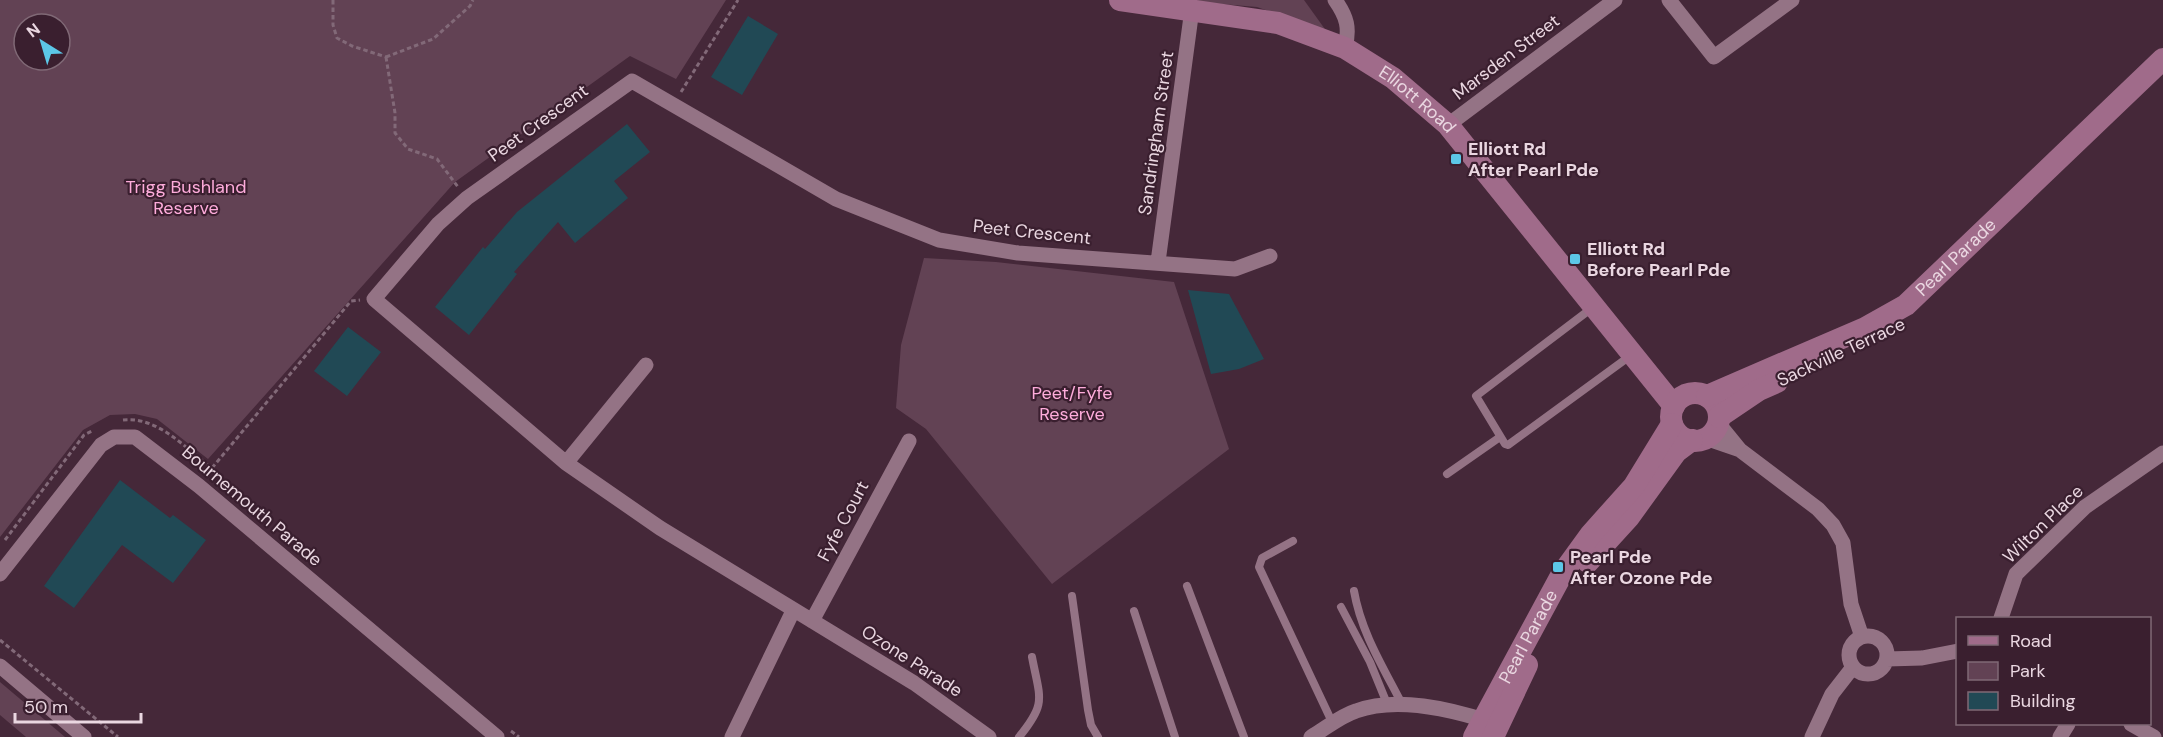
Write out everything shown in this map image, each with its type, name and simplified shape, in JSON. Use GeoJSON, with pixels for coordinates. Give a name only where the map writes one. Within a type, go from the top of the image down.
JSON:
{"type":"FeatureCollection","features":[{"type":"Feature","properties":{"kind":"main road","name":"Elliott Road"},"geometry":{"type":"LineString","coordinates":[[1120,0],[1278,23],[1345,48],[1393,78],[1448,125],[1640,361],[1686,405]]}},
{"type":"Feature","properties":{"kind":"main road","name":"Pearl Parade"},"geometry":{"type":"LineString","coordinates":[[1487,730],[1562,574],[1592,534],[1634,486],[1686,405],[1865,328],[1906,305],[2163,59]]}},
{"type":"Feature","properties":{"kind":"main road","name":"Sackville Terrace"},"geometry":{"type":"LineString","coordinates":[[1709,430],[1759,390],[1906,323],[2163,79]]}},
{"type":"Feature","properties":{"kind":"main road"},"geometry":{"type":"LineString","coordinates":[[1686,405],[1716,405],[1709,430],[1679,435],[1686,405]]}},
{"type":"Feature","properties":{"kind":"main road","name":"Pearl Parade"},"geometry":{"type":"LineString","coordinates":[[1487,730],[1548,625],[1594,555],[1629,517],[1667,463],[1709,430]]}},
{"type":"Feature","properties":{"kind":"street"},"geometry":{"type":"LineString","coordinates":[[1335,0],[1344,12],[1349,30],[1345,48]]}},
{"type":"Feature","properties":{"kind":"street","name":"Marsden Street"},"geometry":{"type":"LineString","coordinates":[[1448,125],[1615,0]]}},
{"type":"Feature","properties":{"kind":"street"},"geometry":{"type":"LineString","coordinates":[[1669,0],[1714,57],[1792,0]]}},
{"type":"Feature","properties":{"kind":"street","name":"Sandringham Street"},"geometry":{"type":"LineString","coordinates":[[1158,262],[1192,9]]}},
{"type":"Feature","properties":{"kind":"street","name":"Peet Crescent"},"geometry":{"type":"LineString","coordinates":[[374,299],[438,225],[467,198],[632,81],[836,199],[939,240],[1018,253],[1235,269],[1270,256]]}},
{"type":"Feature","properties":{"kind":"street"},"geometry":{"type":"LineString","coordinates":[[374,299],[566,463],[660,528],[812,621]]}},
{"type":"Feature","properties":{"kind":"street"},"geometry":{"type":"LineString","coordinates":[[566,463],[646,365]]}},
{"type":"Feature","properties":{"kind":"street"},"geometry":{"type":"LineString","coordinates":[[1709,430],[1740,450],[1818,509],[1833,525],[1843,543],[1851,604],[1862,636]]}},
{"type":"Feature","properties":{"kind":"street","name":"Bournemouth Parade"},"geometry":{"type":"LineString","coordinates":[[0,574],[100,445],[114,437],[135,437],[199,486],[497,737]]}},
{"type":"Feature","properties":{"kind":"street","name":"Fyfe Court"},"geometry":{"type":"LineString","coordinates":[[812,621],[909,441]]}},
{"type":"Feature","properties":{"kind":"street","name":"Wilton Place"},"geometry":{"type":"LineString","coordinates":[[2001,617],[2016,574],[2085,507],[2163,453]]}},
{"type":"Feature","properties":{"kind":"street"},"geometry":{"type":"LineString","coordinates":[[732,737],[793,611]]}},
{"type":"Feature","properties":{"kind":"street","name":"Ozone Parade"},"geometry":{"type":"LineString","coordinates":[[812,621],[914,683],[988,737]]}},
{"type":"Feature","properties":{"kind":"street"},"geometry":{"type":"LineString","coordinates":[[1862,636],[1872,636],[1881,640],[1887,649],[1887,659],[1877,672],[1865,674],[1853,667],[1849,659],[1852,644],[1862,636]]}},
{"type":"Feature","properties":{"kind":"street"},"geometry":{"type":"LineString","coordinates":[[1887,659],[1922,658],[1956,651]]}},
{"type":"Feature","properties":{"kind":"street"},"geometry":{"type":"LineString","coordinates":[[0,666],[84,737]]}},
{"type":"Feature","properties":{"kind":"street"},"geometry":{"type":"LineString","coordinates":[[1812,737],[1832,694],[1853,667]]}},
{"type":"Feature","properties":{"kind":"street"},"geometry":{"type":"LineString","coordinates":[[1311,737],[1356,711],[1395,705],[1419,706],[1487,730]]}},
{"type":"Feature","properties":{"kind":"street"},"geometry":{"type":"LineString","coordinates":[[2134,725],[2154,737]]}},
{"type":"Feature","properties":{"kind":"lane"},"geometry":{"type":"LineString","coordinates":[[1595,305],[1476,396],[1500,437],[1508,445],[1640,361]]}},
{"type":"Feature","properties":{"kind":"lane"},"geometry":{"type":"LineString","coordinates":[[1446,474],[1500,437]]}},
{"type":"Feature","properties":{"kind":"lane"},"geometry":{"type":"LineString","coordinates":[[1293,541],[1262,558],[1259,567],[1333,724]]}},
{"type":"Feature","properties":{"kind":"lane"},"geometry":{"type":"LineString","coordinates":[[1187,586],[1244,737]]}},
{"type":"Feature","properties":{"kind":"lane"},"geometry":{"type":"LineString","coordinates":[[1354,591],[1358,617],[1395,705]]}},
{"type":"Feature","properties":{"kind":"lane"},"geometry":{"type":"LineString","coordinates":[[1072,596],[1088,710],[1091,725],[1098,737]]}},
{"type":"Feature","properties":{"kind":"lane"},"geometry":{"type":"LineString","coordinates":[[1341,607],[1395,705]]}},
{"type":"Feature","properties":{"kind":"lane"},"geometry":{"type":"LineString","coordinates":[[1134,611],[1175,737]]}},
{"type":"Feature","properties":{"kind":"lane"},"geometry":{"type":"LineString","coordinates":[[1019,737],[1036,716],[1040,707],[1032,657]]}},
{"type":"Feature","properties":{"kind":"path"},"geometry":{"type":"LineString","coordinates":[[333,0],[333,25],[337,38],[352,46],[386,57],[434,39],[473,0]]}},
{"type":"Feature","properties":{"kind":"path"},"geometry":{"type":"LineString","coordinates":[[674,104],[738,0]]}},
{"type":"Feature","properties":{"kind":"path"},"geometry":{"type":"LineString","coordinates":[[386,57],[394,113],[394,134],[408,149],[437,159],[467,198]]}},
{"type":"Feature","properties":{"kind":"path"},"geometry":{"type":"LineString","coordinates":[[199,486],[351,301],[374,299]]}},
{"type":"Feature","properties":{"kind":"path"},"geometry":{"type":"LineString","coordinates":[[0,640],[118,737]]}},
{"type":"Feature","properties":{"kind":"green space","name":"Trigg Bushland Reserve"},"geometry":{"type":"Polygon","coordinates":[[[0,0],[726,0],[676,79],[630,56],[455,182],[208,459],[157,419],[135,414],[110,415],[83,430],[0,537],[0,0]]]}},
{"type":"Feature","properties":{"kind":"green space"},"geometry":{"type":"Polygon","coordinates":[[[1174,0],[1304,0],[1327,32],[1257,7],[1174,0]]]}},
{"type":"Feature","properties":{"kind":"green space","name":"Peet/Fyfe Reserve"},"geometry":{"type":"Polygon","coordinates":[[[924,258],[996,262],[1174,282],[1229,449],[1052,584],[926,429],[896,408],[901,345],[924,258]]]}},
{"type":"Feature","properties":{"kind":"green space"},"geometry":{"type":"Polygon","coordinates":[[[0,682],[65,737],[26,737],[0,715],[0,682]]]}},
{"type":"Feature","properties":{"kind":"building"},"geometry":{"type":"Polygon","coordinates":[[[748,16],[778,34],[742,95],[711,77],[748,16]]]}},
{"type":"Feature","properties":{"kind":"building"},"geometry":{"type":"Polygon","coordinates":[[[627,124],[650,152],[614,181],[628,198],[575,243],[558,222],[514,272],[517,274],[469,335],[435,307],[483,247],[485,249],[517,212],[627,124]]]}},
{"type":"Feature","properties":{"kind":"building"},"geometry":{"type":"Polygon","coordinates":[[[1188,290],[1229,294],[1264,359],[1239,369],[1211,374],[1188,290]]]}},
{"type":"Feature","properties":{"kind":"building"},"geometry":{"type":"Polygon","coordinates":[[[348,327],[381,352],[347,396],[314,371],[348,327]]]}},
{"type":"Feature","properties":{"kind":"building"},"geometry":{"type":"Polygon","coordinates":[[[120,480],[170,518],[173,515],[206,540],[173,583],[122,545],[74,608],[44,586],[120,480]]]}},
{"type":"Feature","properties":{"kind":"place","name":"Elliott Rd After Pearl Pde"},"geometry":{"type":"Point","coordinates":[1456,159]}},
{"type":"Feature","properties":{"kind":"place","name":"Elliott Rd Before Pearl Pde"},"geometry":{"type":"Point","coordinates":[1575,259]}},
{"type":"Feature","properties":{"kind":"place","name":"Pearl Pde After Ozone Pde"},"geometry":{"type":"Point","coordinates":[1558,567]}}]}
